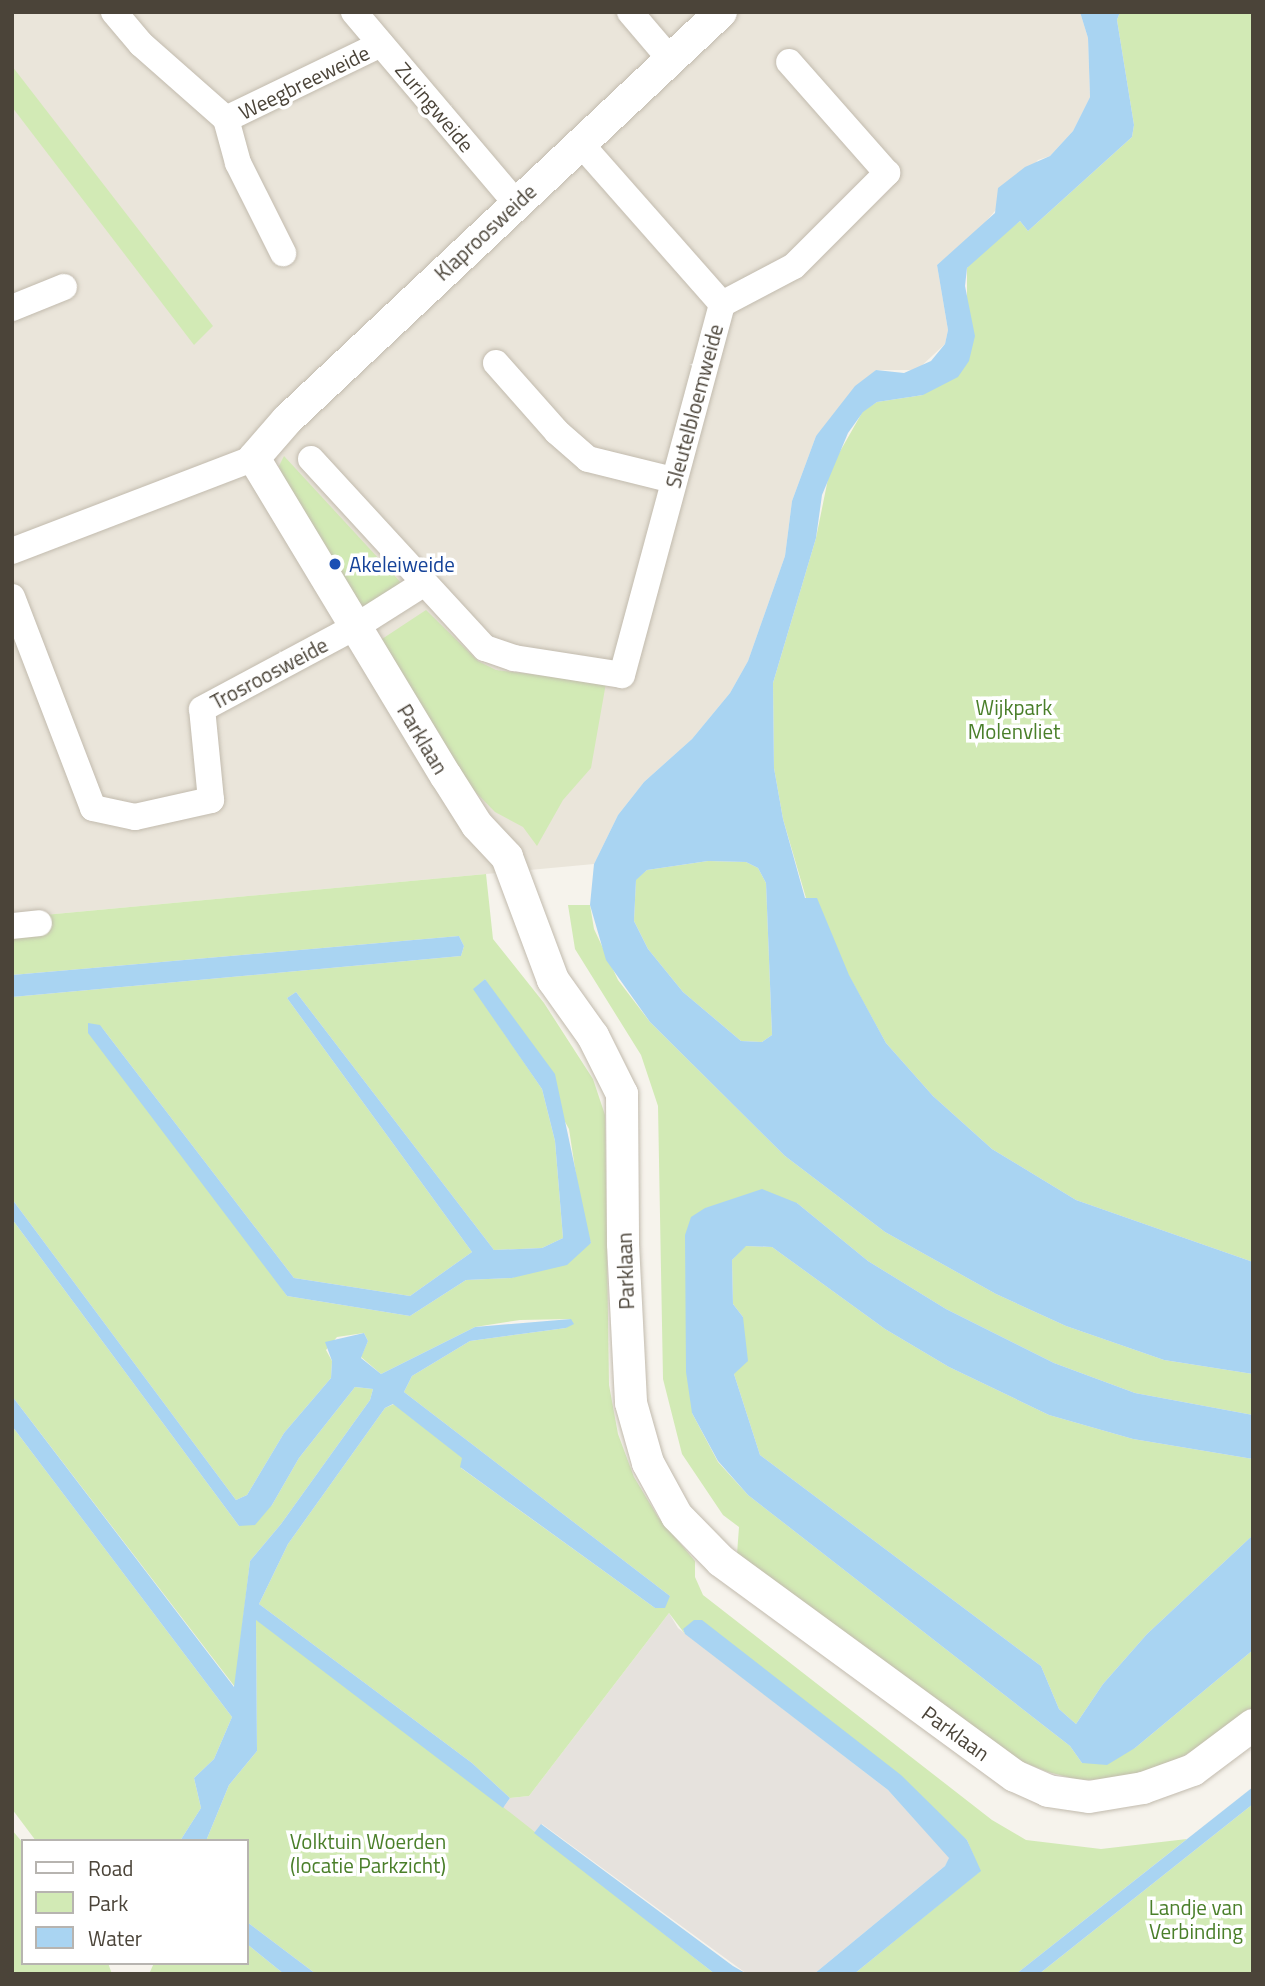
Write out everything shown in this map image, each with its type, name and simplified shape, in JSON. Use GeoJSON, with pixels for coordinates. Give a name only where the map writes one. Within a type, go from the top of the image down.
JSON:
{"type":"FeatureCollection","features":[{"type":"Feature","properties":{"kind":"street","name":"Weegbreeweide"},"geometry":{"type":"LineString","coordinates":[[114,12],[141,44],[226,119],[237,163],[284,253]]}},
{"type":"Feature","properties":{"kind":"street","name":"Zuringweide"},"geometry":{"type":"LineString","coordinates":[[354,12],[516,203]]}},
{"type":"Feature","properties":{"kind":"street"},"geometry":{"type":"LineString","coordinates":[[630,12],[670,60]]}},
{"type":"Feature","properties":{"kind":"street","name":"Klaproosweide"},"geometry":{"type":"LineString","coordinates":[[12,551],[254,458],[287,420],[721,12]]}},
{"type":"Feature","properties":{"kind":"street","name":"Weegbreeweide"},"geometry":{"type":"LineString","coordinates":[[226,119],[381,44]]}},
{"type":"Feature","properties":{"kind":"street"},"geometry":{"type":"LineString","coordinates":[[722,303],[794,266],[887,173],[789,62]]}},
{"type":"Feature","properties":{"kind":"street","name":"Sleutelbloemweide"},"geometry":{"type":"LineString","coordinates":[[423,584],[485,648],[514,658],[622,675],[722,303],[580,143]]}},
{"type":"Feature","properties":{"kind":"street"},"geometry":{"type":"LineString","coordinates":[[12,308],[64,287]]}},
{"type":"Feature","properties":{"kind":"street"},"geometry":{"type":"LineString","coordinates":[[496,363],[557,432],[588,458],[673,480]]}},
{"type":"Feature","properties":{"kind":"street"},"geometry":{"type":"LineString","coordinates":[[254,458],[355,627]]}},
{"type":"Feature","properties":{"kind":"street"},"geometry":{"type":"LineString","coordinates":[[311,459],[423,584]]}},
{"type":"Feature","properties":{"kind":"street","name":"Trosroosweide"},"geometry":{"type":"LineString","coordinates":[[12,597],[93,808],[135,817],[211,800],[202,709],[355,627],[423,584]]}},
{"type":"Feature","properties":{"kind":"street","name":"Parklaan"},"geometry":{"type":"LineString","coordinates":[[355,627],[477,825],[507,857],[553,980],[593,1036],[622,1094],[623,1244],[631,1403],[648,1463],[677,1516],[721,1561],[1014,1776],[1048,1791],[1089,1797],[1143,1787],[1193,1770],[1253,1725]]}},
{"type":"Feature","properties":{"kind":"street"},"geometry":{"type":"LineString","coordinates":[[12,926],[39,923]]}},
{"type":"Feature","properties":{"kind":"shaded area"},"geometry":{"type":"Polygon","coordinates":[[[12,12],[1080,12],[1088,38],[1090,97],[1073,131],[1050,156],[1038,160],[983,225],[937,265],[948,330],[945,344],[917,370],[876,370],[816,436],[792,501],[785,556],[748,661],[730,693],[692,739],[644,782],[618,815],[594,864],[12,918],[12,12]]]}},
{"type":"Feature","properties":{"kind":"shaded area"},"geometry":{"type":"Polygon","coordinates":[[[669,1613],[678,1628],[888,1790],[950,1858],[945,1866],[814,1974],[747,1974],[542,1824],[534,1833],[503,1808],[510,1798],[529,1796],[669,1613]]]}},
{"type":"Feature","properties":{"kind":"green space","name":"Wijkpark Molenvliet"},"geometry":{"type":"Polygon","coordinates":[[[1120,12],[1253,12],[1253,1262],[1076,1200],[992,1149],[933,1096],[886,1043],[806,898],[783,819],[774,768],[773,683],[816,538],[830,469],[863,411],[877,402],[923,395],[967,299],[967,268],[977,255],[1020,221],[1028,231],[1132,137],[1134,125],[1117,20],[1120,12]]]}},
{"type":"Feature","properties":{"kind":"green space"},"geometry":{"type":"Polygon","coordinates":[[[12,66],[213,326],[194,345],[12,107],[12,66]]]}},
{"type":"Feature","properties":{"kind":"green space"},"geometry":{"type":"Polygon","coordinates":[[[284,456],[404,586],[362,612],[283,477],[279,466],[284,456]]]}},
{"type":"Feature","properties":{"kind":"green space"},"geometry":{"type":"Polygon","coordinates":[[[426,610],[478,661],[496,670],[606,683],[591,768],[563,800],[537,846],[523,827],[495,812],[456,772],[379,641],[426,610]]]}},
{"type":"Feature","properties":{"kind":"green space"},"geometry":{"type":"Polygon","coordinates":[[[708,861],[746,862],[758,868],[766,883],[772,1035],[762,1042],[741,1041],[683,992],[648,949],[634,921],[636,879],[647,870],[708,861]]]}},
{"type":"Feature","properties":{"kind":"green space"},"geometry":{"type":"Polygon","coordinates":[[[486,874],[493,939],[544,1003],[593,1079],[605,1115],[609,1385],[618,1434],[634,1477],[658,1517],[695,1561],[695,1577],[703,1595],[992,1820],[1026,1840],[1101,1849],[1187,1839],[1016,1974],[854,1974],[980,1871],[967,1840],[683,1629],[685,1634],[669,1613],[529,1796],[510,1798],[472,1763],[259,1604],[288,1544],[385,1408],[394,1404],[463,1458],[461,1468],[655,1608],[670,1596],[404,1392],[412,1376],[470,1341],[566,1328],[571,1319],[520,1320],[475,1327],[381,1374],[361,1357],[368,1341],[364,1333],[337,1337],[326,1350],[332,1361],[331,1378],[284,1433],[247,1495],[236,1500],[12,1199],[12,997],[461,956],[464,946],[459,936],[12,975],[12,918],[486,874]],[[485,979],[474,989],[542,1089],[555,1141],[563,1238],[542,1248],[494,1250],[296,992],[287,998],[472,1252],[410,1296],[294,1278],[100,1025],[287,1296],[410,1316],[466,1280],[512,1278],[591,1243],[583,1221],[569,1129],[485,979]]]}},
{"type":"Feature","properties":{"kind":"green space"},"geometry":{"type":"Polygon","coordinates":[[[568,905],[590,905],[594,929],[618,980],[650,1022],[785,1156],[885,1232],[996,1294],[1066,1326],[1164,1360],[1253,1374],[1253,1415],[1135,1393],[1054,1363],[946,1309],[868,1261],[797,1203],[705,1208],[692,1413],[718,1462],[748,1495],[1070,1746],[1082,1763],[1135,1748],[1253,1650],[1253,1707],[1217,1736],[1160,1770],[1128,1779],[1079,1780],[1048,1772],[1005,1755],[737,1554],[739,1527],[723,1515],[682,1454],[663,1379],[658,1106],[641,1055],[575,949],[568,905]]]}},
{"type":"Feature","properties":{"kind":"green space"},"geometry":{"type":"Polygon","coordinates":[[[12,1219],[239,1526],[272,1505],[299,1458],[355,1387],[373,1389],[370,1400],[281,1524],[250,1561],[235,1687],[12,1396],[12,1219]]]}},
{"type":"Feature","properties":{"kind":"green space"},"geometry":{"type":"Polygon","coordinates":[[[745,1246],[772,1247],[885,1329],[949,1367],[1049,1415],[1133,1439],[1253,1459],[1253,1535],[1147,1634],[1103,1684],[1076,1724],[1059,1709],[1041,1666],[760,1455],[734,1374],[743,1317],[733,1304],[732,1260],[745,1246]]]}},
{"type":"Feature","properties":{"kind":"green space"},"geometry":{"type":"Polygon","coordinates":[[[12,1426],[232,1717],[214,1759],[194,1778],[201,1808],[181,1839],[34,1839],[12,1809],[12,1426]]]}},
{"type":"Feature","properties":{"kind":"green space","name":"Volktuin Woerden (locatie Parkzicht)"},"geometry":{"type":"Polygon","coordinates":[[[256,1619],[427,1747],[715,1974],[316,1974],[248,1923],[248,1839],[207,1839],[229,1785],[257,1751],[256,1619]]]}},
{"type":"Feature","properties":{"kind":"green space","name":"Landje van Verbinding"},"geometry":{"type":"Polygon","coordinates":[[[1253,1804],[1253,1974],[1039,1974],[1253,1804]]]}},
{"type":"Feature","properties":{"kind":"green space"},"geometry":{"type":"Polygon","coordinates":[[[12,1830],[21,1841],[21,1965],[109,1965],[112,1974],[12,1974],[12,1830]]]}},
{"type":"Feature","properties":{"kind":"green space"},"geometry":{"type":"Polygon","coordinates":[[[248,1945],[284,1974],[149,1974],[153,1965],[248,1965],[248,1945]]]}},
{"type":"Feature","properties":{"kind":"water"},"geometry":{"type":"Polygon","coordinates":[[[1080,12],[1120,12],[1117,20],[1134,125],[1132,137],[1028,231],[1020,221],[967,268],[965,286],[975,336],[969,361],[958,377],[923,395],[877,402],[863,412],[848,433],[822,495],[816,538],[773,683],[774,768],[783,819],[805,898],[817,898],[849,975],[886,1043],[933,1096],[992,1149],[1076,1200],[1253,1262],[1253,1374],[1164,1360],[1066,1326],[996,1294],[885,1232],[785,1156],[650,1022],[606,960],[590,905],[594,864],[618,815],[644,782],[692,739],[730,693],[748,661],[785,556],[792,501],[816,436],[855,386],[876,370],[904,373],[931,361],[945,344],[948,330],[937,265],[995,213],[998,188],[1025,167],[1050,156],[1073,131],[1090,97],[1088,38],[1080,12]],[[708,861],[647,870],[636,880],[634,921],[648,949],[683,992],[741,1041],[762,1042],[772,1035],[766,883],[758,868],[746,862],[708,861]]]}},
{"type":"Feature","properties":{"kind":"water"},"geometry":{"type":"Polygon","coordinates":[[[459,936],[464,946],[461,956],[12,997],[12,975],[459,936]]]}},
{"type":"Feature","properties":{"kind":"water"},"geometry":{"type":"Polygon","coordinates":[[[485,979],[555,1074],[591,1243],[567,1265],[512,1278],[466,1280],[410,1316],[287,1296],[88,1033],[88,1023],[100,1025],[294,1278],[410,1296],[472,1252],[287,998],[296,992],[494,1250],[542,1248],[563,1238],[555,1141],[542,1089],[473,989],[485,979]]]}},
{"type":"Feature","properties":{"kind":"water"},"geometry":{"type":"Polygon","coordinates":[[[762,1189],[797,1203],[868,1261],[946,1309],[1054,1363],[1135,1393],[1253,1415],[1253,1459],[1133,1439],[1049,1415],[949,1367],[885,1329],[772,1247],[746,1246],[732,1260],[733,1304],[743,1317],[748,1361],[734,1374],[760,1455],[1041,1666],[1059,1709],[1076,1724],[1103,1684],[1147,1634],[1253,1535],[1253,1650],[1135,1748],[1107,1765],[1082,1763],[1070,1746],[748,1495],[718,1461],[692,1413],[686,1372],[685,1235],[691,1217],[705,1208],[762,1189]]]}},
{"type":"Feature","properties":{"kind":"water"},"geometry":{"type":"Polygon","coordinates":[[[12,1199],[236,1500],[247,1495],[284,1433],[331,1378],[332,1361],[325,1342],[364,1333],[368,1341],[361,1358],[381,1374],[475,1327],[571,1319],[574,1324],[566,1328],[470,1341],[412,1376],[404,1392],[670,1596],[665,1608],[655,1608],[460,1467],[462,1458],[393,1404],[385,1408],[288,1544],[259,1604],[472,1763],[510,1798],[503,1808],[256,1620],[257,1751],[229,1785],[207,1839],[181,1839],[201,1808],[194,1778],[214,1759],[232,1717],[12,1426],[12,1396],[234,1687],[250,1561],[281,1524],[370,1400],[373,1389],[355,1387],[299,1458],[272,1505],[255,1525],[239,1526],[12,1219],[12,1199]]]}},
{"type":"Feature","properties":{"kind":"water"},"geometry":{"type":"Polygon","coordinates":[[[694,1620],[702,1620],[901,1775],[967,1840],[981,1871],[854,1974],[814,1974],[945,1866],[949,1858],[888,1790],[685,1634],[683,1629],[694,1620]]]}},
{"type":"Feature","properties":{"kind":"water"},"geometry":{"type":"Polygon","coordinates":[[[1253,1787],[1253,1804],[1039,1974],[1016,1974],[1253,1787]]]}},
{"type":"Feature","properties":{"kind":"water"},"geometry":{"type":"Polygon","coordinates":[[[541,1824],[747,1974],[715,1974],[534,1833],[541,1824]]]}},
{"type":"Feature","properties":{"kind":"water"},"geometry":{"type":"Polygon","coordinates":[[[248,1923],[316,1974],[284,1974],[248,1945],[248,1923]]]}},
{"type":"Feature","properties":{"kind":"place","name":"Akeleiweide"},"geometry":{"type":"Point","coordinates":[335,564]}}]}
